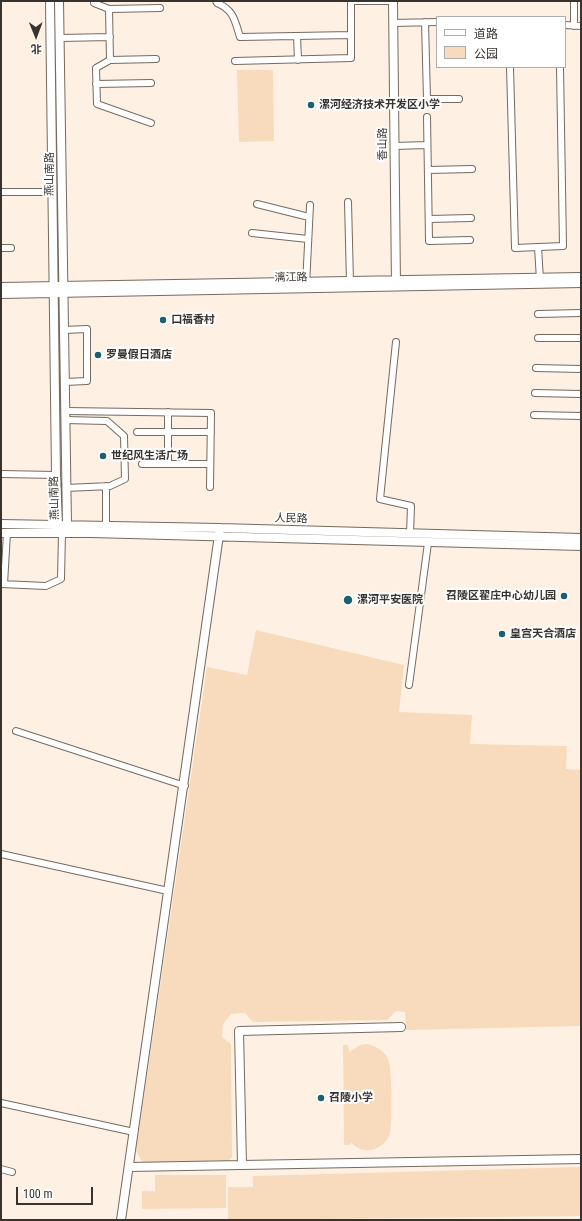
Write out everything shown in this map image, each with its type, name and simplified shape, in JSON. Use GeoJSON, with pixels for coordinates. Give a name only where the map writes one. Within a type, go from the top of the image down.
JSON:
{"type":"FeatureCollection","features":[{"type":"Feature","properties":{"kind":"street","name":"燕山南路"},"geometry":{"type":"LineString","coordinates":[[50,1],[54,388],[58,524],[62,533]]}},
{"type":"Feature","properties":{"kind":"street","name":"燕山南路"},"geometry":{"type":"LineString","coordinates":[[59,1],[67,525],[62,533]]}},
{"type":"Feature","properties":{"kind":"street"},"geometry":{"type":"LineString","coordinates":[[94,1],[94,3],[109,9],[160,8]]}},
{"type":"Feature","properties":{"kind":"street"},"geometry":{"type":"LineString","coordinates":[[216,1],[217,3],[227,7],[234,18],[240,37],[351,35]]}},
{"type":"Feature","properties":{"kind":"street"},"geometry":{"type":"LineString","coordinates":[[235,61],[351,58],[351,1],[393,1]]}},
{"type":"Feature","properties":{"kind":"street","name":"香山路"},"geometry":{"type":"LineString","coordinates":[[393,1],[396,284]]}},
{"type":"Feature","properties":{"kind":"street"},"geometry":{"type":"LineString","coordinates":[[574,1],[574,26]]}},
{"type":"Feature","properties":{"kind":"street"},"geometry":{"type":"LineString","coordinates":[[109,9],[110,60]]}},
{"type":"Feature","properties":{"kind":"street"},"geometry":{"type":"LineString","coordinates":[[425,22],[427,99],[459,99]]}},
{"type":"Feature","properties":{"kind":"street"},"geometry":{"type":"LineString","coordinates":[[394,23],[436,22]]}},
{"type":"Feature","properties":{"kind":"street"},"geometry":{"type":"LineString","coordinates":[[566,25],[581,26]]}},
{"type":"Feature","properties":{"kind":"street"},"geometry":{"type":"LineString","coordinates":[[298,36],[298,60]]}},
{"type":"Feature","properties":{"kind":"street"},"geometry":{"type":"LineString","coordinates":[[50,38],[110,37]]}},
{"type":"Feature","properties":{"kind":"street"},"geometry":{"type":"LineString","coordinates":[[151,123],[97,104],[96,68],[110,60],[156,59]]}},
{"type":"Feature","properties":{"kind":"street"},"geometry":{"type":"LineString","coordinates":[[510,68],[515,248],[563,246],[560,68]]}},
{"type":"Feature","properties":{"kind":"street"},"geometry":{"type":"LineString","coordinates":[[96,84],[151,83]]}},
{"type":"Feature","properties":{"kind":"street"},"geometry":{"type":"LineString","coordinates":[[427,117],[429,241],[470,240]]}},
{"type":"Feature","properties":{"kind":"street"},"geometry":{"type":"LineString","coordinates":[[52,129],[61,129]]}},
{"type":"Feature","properties":{"kind":"street"},"geometry":{"type":"LineString","coordinates":[[394,146],[428,146]]}},
{"type":"Feature","properties":{"kind":"street"},"geometry":{"type":"LineString","coordinates":[[428,170],[472,169]]}},
{"type":"Feature","properties":{"kind":"street"},"geometry":{"type":"LineString","coordinates":[[1,192],[61,191]]}},
{"type":"Feature","properties":{"kind":"street"},"geometry":{"type":"LineString","coordinates":[[348,202],[350,282]]}},
{"type":"Feature","properties":{"kind":"street"},"geometry":{"type":"LineString","coordinates":[[258,204],[309,217]]}},
{"type":"Feature","properties":{"kind":"street"},"geometry":{"type":"LineString","coordinates":[[306,286],[310,205]]}},
{"type":"Feature","properties":{"kind":"street"},"geometry":{"type":"LineString","coordinates":[[428,219],[471,218]]}},
{"type":"Feature","properties":{"kind":"street"},"geometry":{"type":"LineString","coordinates":[[252,233],[308,240]]}},
{"type":"Feature","properties":{"kind":"street"},"geometry":{"type":"LineString","coordinates":[[538,247],[540,281]]}},
{"type":"Feature","properties":{"kind":"street"},"geometry":{"type":"LineString","coordinates":[[1,248],[11,248]]}},
{"type":"Feature","properties":{"kind":"street","name":"漓江路"},"geometry":{"type":"LineString","coordinates":[[540,281],[581,277]]}},
{"type":"Feature","properties":{"kind":"street","name":"漓江路"},"geometry":{"type":"LineString","coordinates":[[1,287],[63,290],[540,281],[581,283]]}},
{"type":"Feature","properties":{"kind":"street","name":"漓江路"},"geometry":{"type":"LineString","coordinates":[[306,286],[350,282],[396,284]]}},
{"type":"Feature","properties":{"kind":"street","name":"漓江路"},"geometry":{"type":"LineString","coordinates":[[1,294],[53,290]]}},
{"type":"Feature","properties":{"kind":"street"},"geometry":{"type":"LineString","coordinates":[[538,314],[581,313]]}},
{"type":"Feature","properties":{"kind":"street"},"geometry":{"type":"LineString","coordinates":[[54,388],[87,381],[87,329],[63,330]]}},
{"type":"Feature","properties":{"kind":"street"},"geometry":{"type":"LineString","coordinates":[[538,338],[581,338]]}},
{"type":"Feature","properties":{"kind":"street"},"geometry":{"type":"LineString","coordinates":[[396,342],[380,498],[411,506],[410,534]]}},
{"type":"Feature","properties":{"kind":"street"},"geometry":{"type":"LineString","coordinates":[[536,368],[581,369]]}},
{"type":"Feature","properties":{"kind":"street"},"geometry":{"type":"LineString","coordinates":[[535,393],[581,394]]}},
{"type":"Feature","properties":{"kind":"street"},"geometry":{"type":"LineString","coordinates":[[65,411],[211,412],[210,487]]}},
{"type":"Feature","properties":{"kind":"street"},"geometry":{"type":"LineString","coordinates":[[168,412],[168,464]]}},
{"type":"Feature","properties":{"kind":"street"},"geometry":{"type":"LineString","coordinates":[[534,415],[581,416]]}},
{"type":"Feature","properties":{"kind":"street"},"geometry":{"type":"LineString","coordinates":[[65,420],[107,420],[124,436],[125,479],[106,486],[66,488]]}},
{"type":"Feature","properties":{"kind":"street"},"geometry":{"type":"LineString","coordinates":[[137,432],[211,432]]}},
{"type":"Feature","properties":{"kind":"street"},"geometry":{"type":"LineString","coordinates":[[142,464],[210,464]]}},
{"type":"Feature","properties":{"kind":"street"},"geometry":{"type":"LineString","coordinates":[[1,474],[56,475]]}},
{"type":"Feature","properties":{"kind":"street"},"geometry":{"type":"LineString","coordinates":[[106,486],[106,526]]}},
{"type":"Feature","properties":{"kind":"street","name":"人民路"},"geometry":{"type":"LineString","coordinates":[[1,524],[58,524],[581,538]]}},
{"type":"Feature","properties":{"kind":"street"},"geometry":{"type":"LineString","coordinates":[[121,1220],[168,891],[185,786],[220,528]]}},
{"type":"Feature","properties":{"kind":"street"},"geometry":{"type":"LineString","coordinates":[[4,533],[3,584],[46,586],[60,579],[62,533]]}},
{"type":"Feature","properties":{"kind":"street","name":"人民路"},"geometry":{"type":"LineString","coordinates":[[4,533],[62,533],[581,546]]}},
{"type":"Feature","properties":{"kind":"street"},"geometry":{"type":"LineString","coordinates":[[409,685],[428,543]]}},
{"type":"Feature","properties":{"kind":"street"},"geometry":{"type":"LineString","coordinates":[[16,731],[185,786]]}},
{"type":"Feature","properties":{"kind":"street"},"geometry":{"type":"LineString","coordinates":[[1,854],[168,891]]}},
{"type":"Feature","properties":{"kind":"street"},"geometry":{"type":"LineString","coordinates":[[242,1165],[239,1031],[400,1027]]}},
{"type":"Feature","properties":{"kind":"street"},"geometry":{"type":"LineString","coordinates":[[1,1103],[134,1132]]}},
{"type":"Feature","properties":{"kind":"street"},"geometry":{"type":"LineString","coordinates":[[129,1167],[581,1159]]}},
{"type":"Feature","properties":{"kind":"street"},"geometry":{"type":"LineString","coordinates":[[1,1169],[12,1172]]}},
{"type":"Feature","properties":{"kind":"green space"},"geometry":{"type":"Polygon","coordinates":[[[237,70],[273,70],[274,141],[239,142],[237,70]]]}},
{"type":"Feature","properties":{"kind":"green space"},"geometry":{"type":"Polygon","coordinates":[[[256,630],[404,665],[399,712],[472,715],[470,744],[567,746],[566,769],[581,770],[581,1026],[406,1030],[405,1012],[396,1011],[387,1020],[253,1022],[245,1013],[231,1014],[223,1024],[222,1037],[231,1044],[232,1157],[228,1161],[143,1163],[136,1151],[207,667],[247,675],[256,630]]]}},
{"type":"Feature","properties":{"kind":"green space"},"geometry":{"type":"Polygon","coordinates":[[[366,1044],[379,1049],[388,1059],[392,1098],[389,1136],[382,1145],[372,1150],[361,1149],[351,1142],[350,1145],[344,1145],[343,1045],[348,1045],[349,1052],[360,1045],[366,1044]]]}},
{"type":"Feature","properties":{"kind":"green space"},"geometry":{"type":"Polygon","coordinates":[[[581,1167],[581,1216],[228,1220],[228,1187],[253,1187],[253,1176],[581,1167]]]}},
{"type":"Feature","properties":{"kind":"green space"},"geometry":{"type":"Polygon","coordinates":[[[155,1175],[226,1175],[226,1208],[142,1209],[142,1191],[154,1191],[155,1193],[155,1175]]]}},
{"type":"Feature","properties":{"kind":"place","name":"漯河经济技术开发区小学"},"geometry":{"type":"Point","coordinates":[311,105]}},
{"type":"Feature","properties":{"kind":"place","name":"口福香村"},"geometry":{"type":"Point","coordinates":[163,320]}},
{"type":"Feature","properties":{"kind":"place","name":"罗曼假日酒店"},"geometry":{"type":"Point","coordinates":[98,355]}},
{"type":"Feature","properties":{"kind":"place","name":"世纪风生活广场"},"geometry":{"type":"Point","coordinates":[103,456]}},
{"type":"Feature","properties":{"kind":"place","name":"召陵区翟庄中心幼儿园"},"geometry":{"type":"Point","coordinates":[564,596]}},
{"type":"Feature","properties":{"kind":"place","name":"漯河平安医院"},"geometry":{"type":"Point","coordinates":[348,600]}},
{"type":"Feature","properties":{"kind":"place","name":"皇宫天合酒店"},"geometry":{"type":"Point","coordinates":[502,634]}},
{"type":"Feature","properties":{"kind":"place","name":"召陵小学"},"geometry":{"type":"Point","coordinates":[321,1098]}}]}
